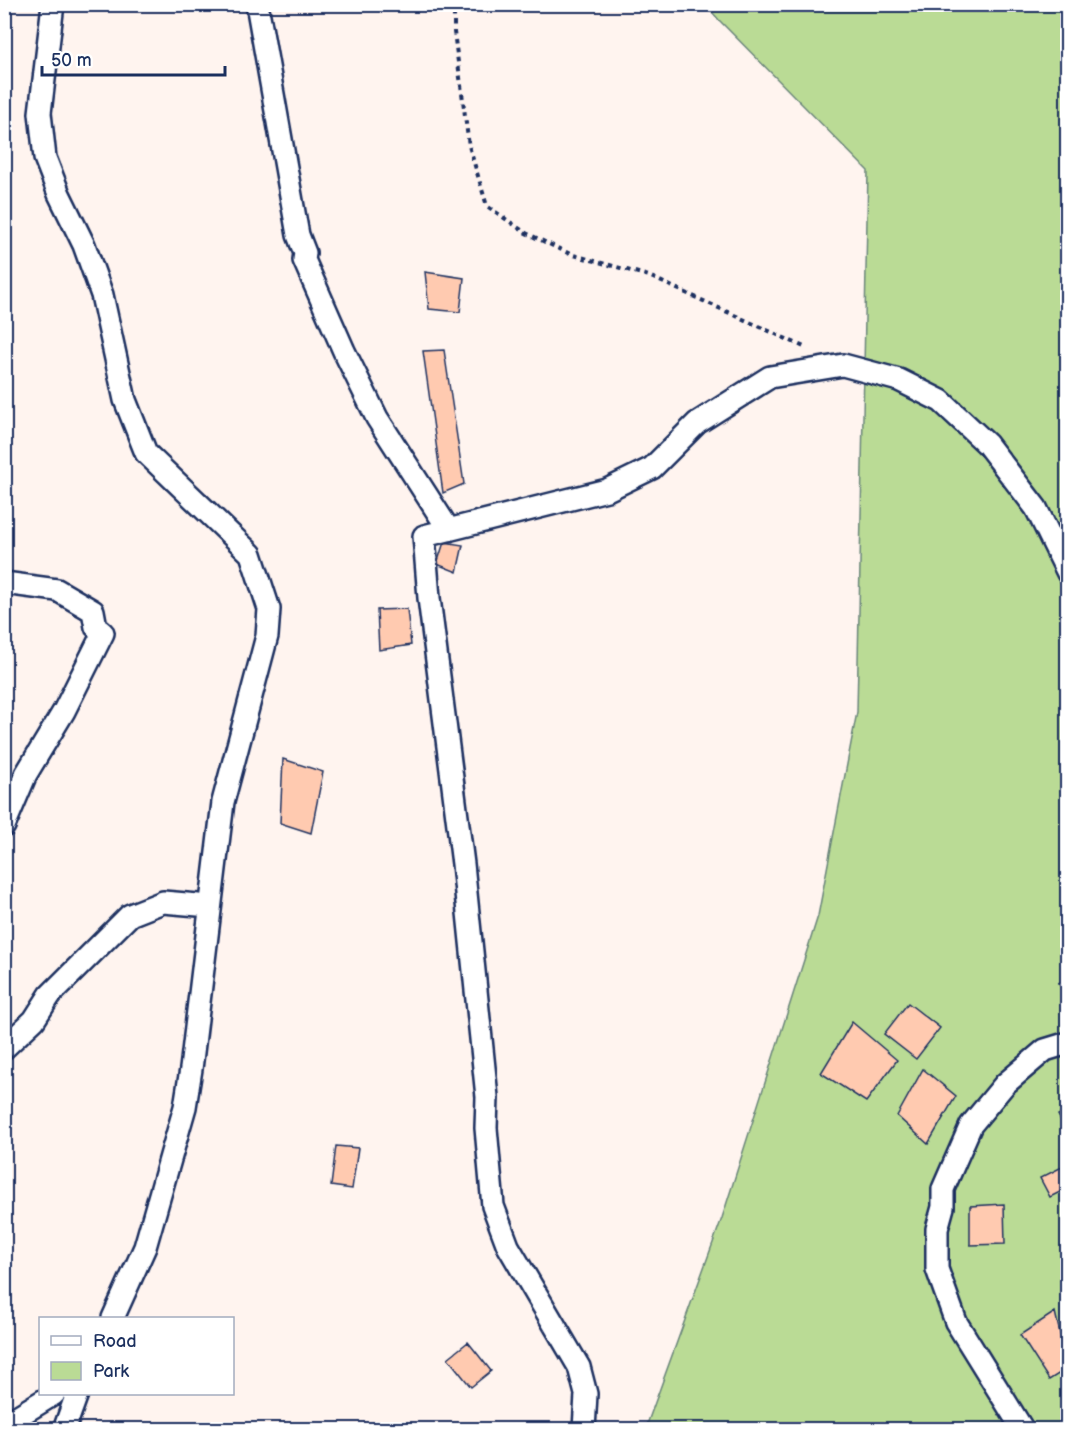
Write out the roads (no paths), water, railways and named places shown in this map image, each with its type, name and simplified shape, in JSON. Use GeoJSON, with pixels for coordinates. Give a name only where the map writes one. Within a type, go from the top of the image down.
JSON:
{"type":"FeatureCollection","features":[{"type":"Feature","properties":{"kind":"street"},"geometry":{"type":"LineString","coordinates":[[53,4],[40,112],[45,158],[59,194],[84,245],[102,295],[125,400],[146,453],[251,554],[269,609],[267,636],[223,802],[185,1107],[145,1247],[113,1317]]}},
{"type":"Feature","properties":{"kind":"street"},"geometry":{"type":"LineString","coordinates":[[257,4],[298,235],[305,253],[304,260],[344,351],[377,418],[449,530]]}},
{"type":"Feature","properties":{"kind":"street"},"geometry":{"type":"LineString","coordinates":[[601,1430],[586,1394],[579,1367],[508,1246],[493,1206],[486,1128],[487,1097],[463,864],[429,598],[424,536],[607,490],[652,468],[697,423],[770,378],[843,365],[899,380],[941,402],[987,444],[1036,508],[1068,573]]}},
{"type":"Feature","properties":{"kind":"street"},"geometry":{"type":"LineString","coordinates":[[4,584],[57,591],[93,611],[96,627],[104,633],[64,711],[26,774],[4,826]]}},
{"type":"Feature","properties":{"kind":"street"},"geometry":{"type":"LineString","coordinates":[[4,1048],[34,1020],[50,994],[130,915],[163,902],[210,906]]}},
{"type":"Feature","properties":{"kind":"street"},"geometry":{"type":"LineString","coordinates":[[1023,1430],[956,1322],[937,1269],[938,1229],[943,1207],[943,1189],[971,1125],[1005,1084],[1045,1050],[1068,1044]]}},
{"type":"Feature","properties":{"kind":"street"},"geometry":{"type":"LineString","coordinates":[[584,1430],[586,1394]]}},
{"type":"Feature","properties":{"kind":"street"},"geometry":{"type":"LineString","coordinates":[[4,1422],[10,1421],[52,1395]]}},
{"type":"Feature","properties":{"kind":"street"},"geometry":{"type":"LineString","coordinates":[[64,1430],[77,1395]]}}]}
